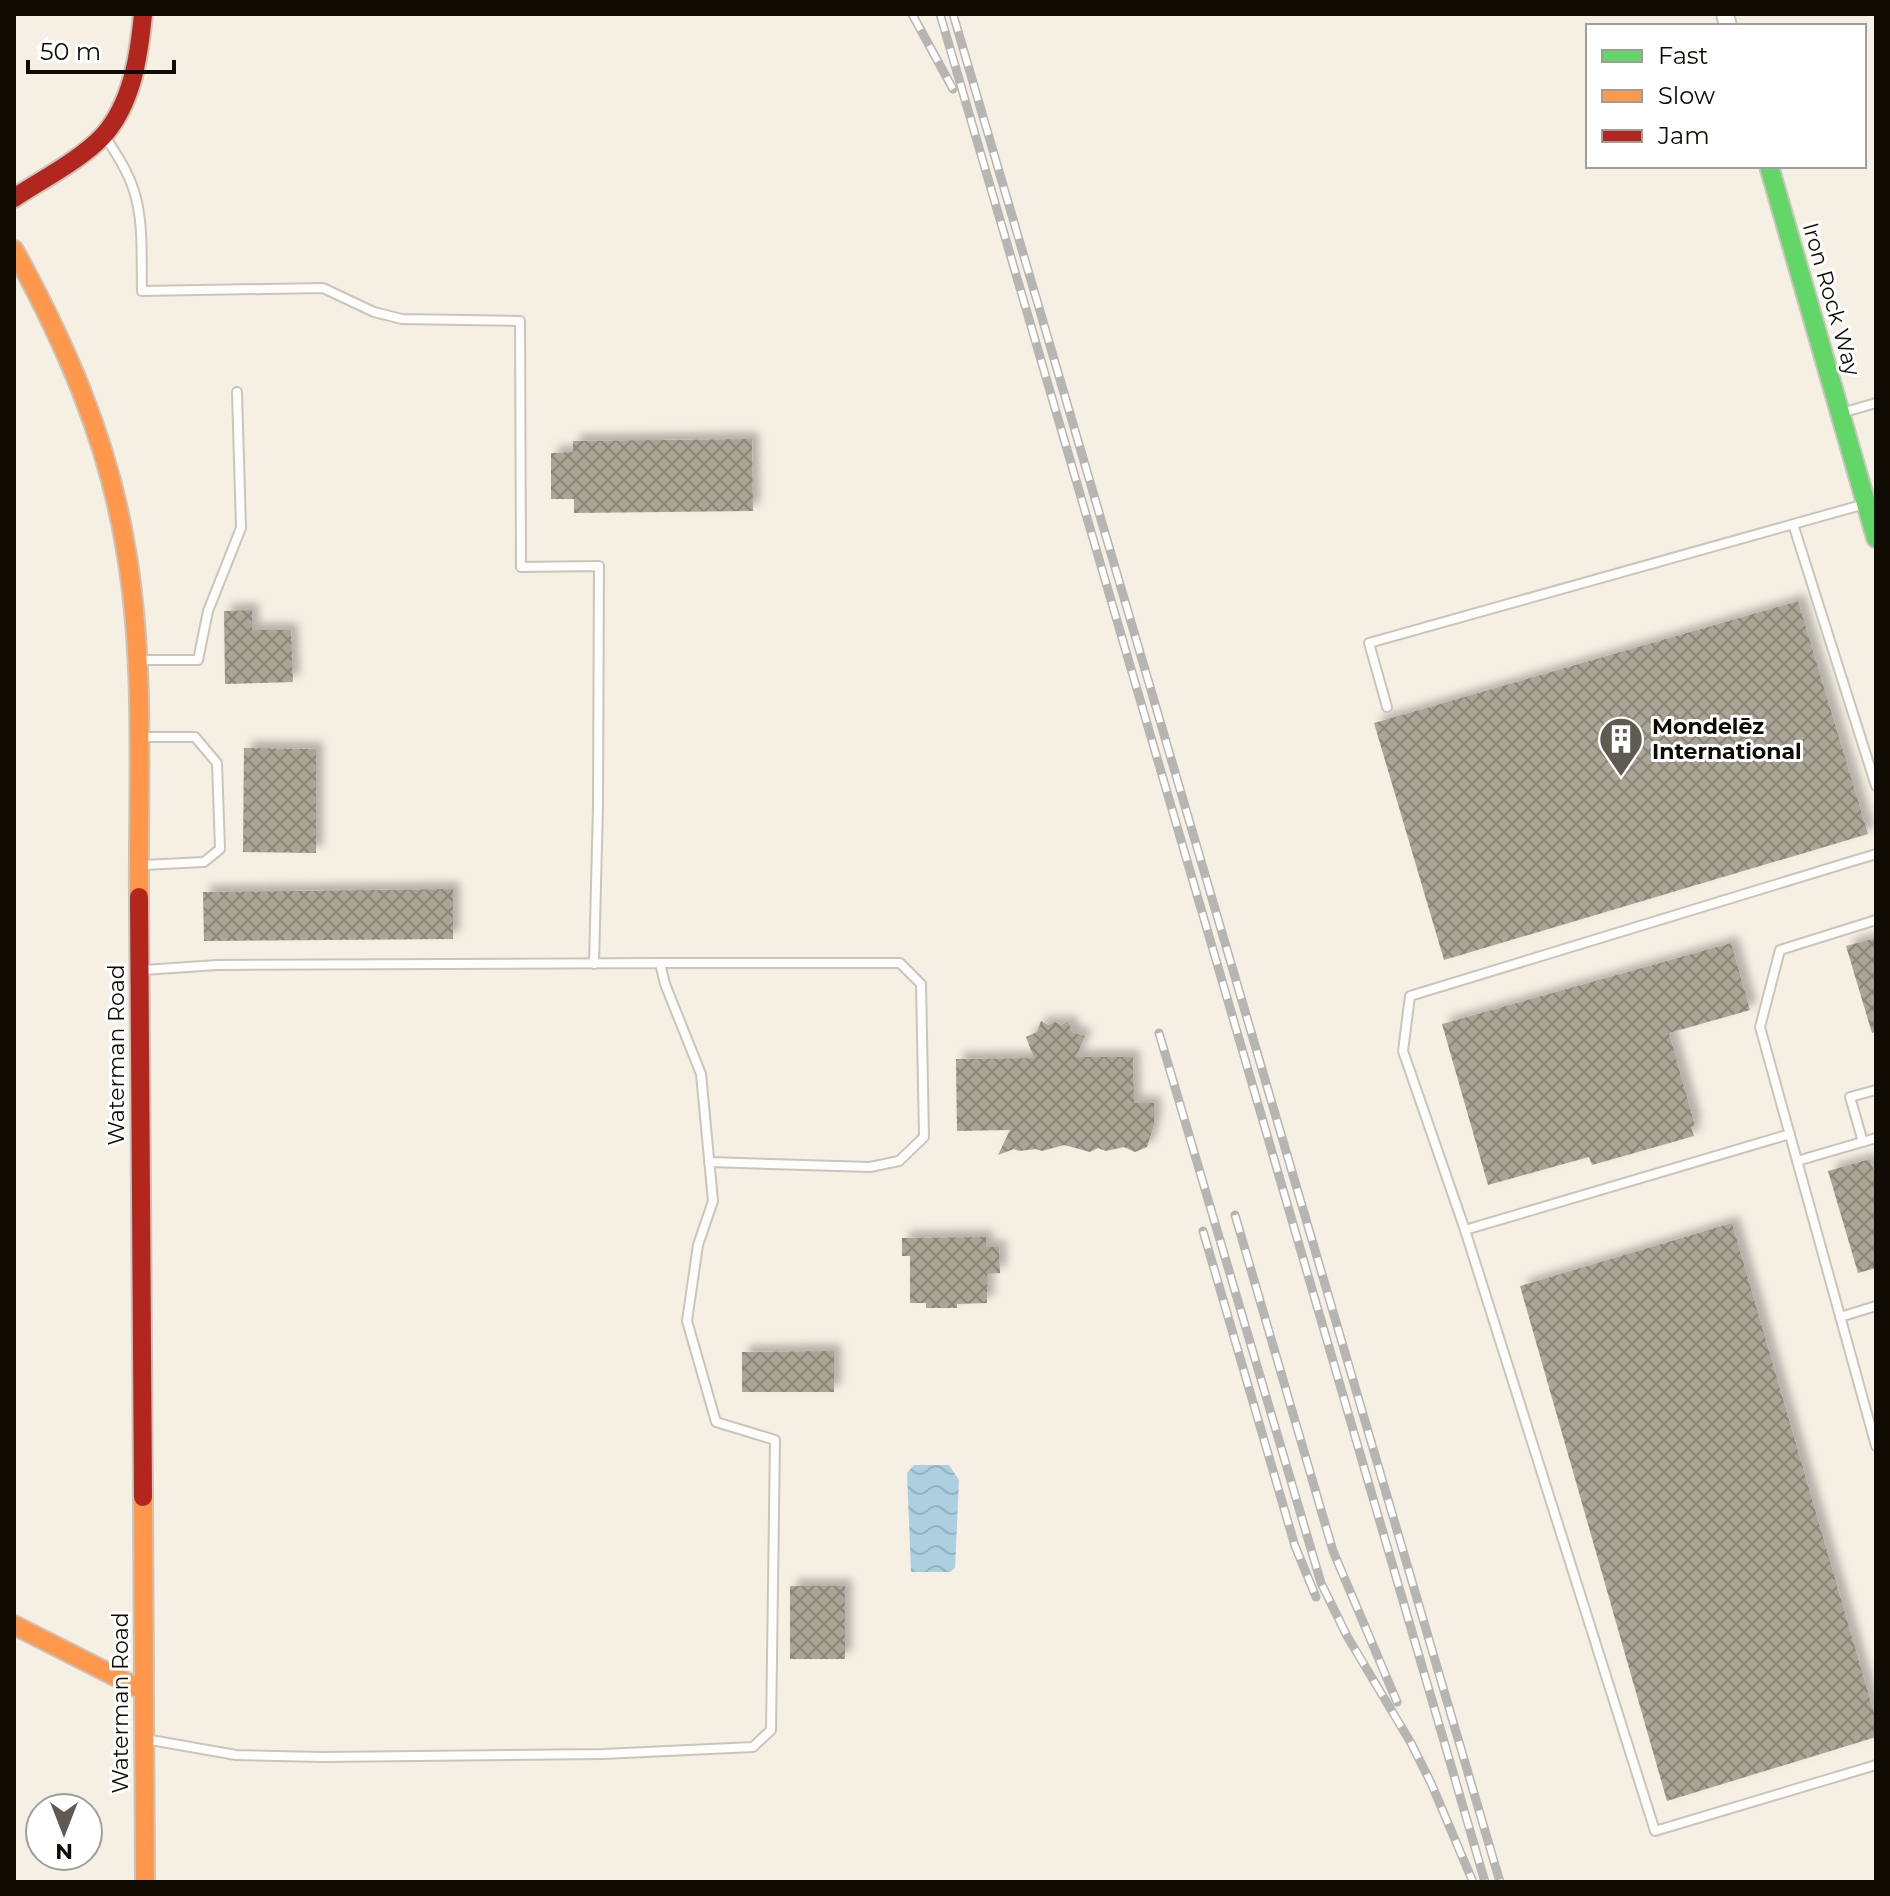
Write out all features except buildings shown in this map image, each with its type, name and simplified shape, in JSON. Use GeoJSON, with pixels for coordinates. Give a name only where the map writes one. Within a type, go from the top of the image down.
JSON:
{"type":"FeatureCollection","features":[{"type":"Feature","properties":{"kind":"main road"},"geometry":{"type":"LineString","coordinates":[[14,198],[104,135],[122,106],[139,58],[143,14]]}},
{"type":"Feature","properties":{"kind":"main road","name":"Iron Rock Way"},"geometry":{"type":"LineString","coordinates":[[1770,168],[1876,538]]}},
{"type":"Feature","properties":{"kind":"main road","name":"Waterman Road"},"geometry":{"type":"LineString","coordinates":[[14,250],[42,298],[80,385],[111,478],[131,580],[138,737],[145,1882]]}},
{"type":"Feature","properties":{"kind":"main road"},"geometry":{"type":"LineString","coordinates":[[14,1625],[144,1691]]}},
{"type":"Feature","properties":{"kind":"lane"},"geometry":{"type":"LineString","coordinates":[[104,135],[119,157],[134,190],[142,291],[323,288],[374,312],[402,319],[520,321],[521,567],[599,566],[594,964]]}},
{"type":"Feature","properties":{"kind":"lane"},"geometry":{"type":"LineString","coordinates":[[136,660],[198,660],[208,611],[241,528],[237,392]]}},
{"type":"Feature","properties":{"kind":"lane"},"geometry":{"type":"LineString","coordinates":[[1840,413],[1876,403]]}},
{"type":"Feature","properties":{"kind":"lane"},"geometry":{"type":"LineString","coordinates":[[1387,707],[1369,643],[1866,504]]}},
{"type":"Feature","properties":{"kind":"lane"},"geometry":{"type":"LineString","coordinates":[[1793,524],[1876,786]]}},
{"type":"Feature","properties":{"kind":"lane"},"geometry":{"type":"LineString","coordinates":[[138,737],[195,737],[217,763],[220,849],[204,862],[139,865]]}},
{"type":"Feature","properties":{"kind":"lane"},"geometry":{"type":"LineString","coordinates":[[1876,854],[1410,996],[1403,1051],[1465,1230],[1655,1831],[1876,1765]]}},
{"type":"Feature","properties":{"kind":"lane"},"geometry":{"type":"LineString","coordinates":[[1876,920],[1780,950],[1760,1027],[1876,1446]]}},
{"type":"Feature","properties":{"kind":"lane"},"geometry":{"type":"LineString","coordinates":[[144,1739],[236,1755],[603,1754],[753,1747],[771,1730],[775,1440],[716,1422],[687,1321],[698,1245],[713,1201],[701,1074],[665,984],[660,963]]}},
{"type":"Feature","properties":{"kind":"lane"},"geometry":{"type":"LineString","coordinates":[[139,971],[217,965],[900,963],[921,984],[924,1137],[899,1161],[870,1167],[709,1162]]}},
{"type":"Feature","properties":{"kind":"lane"},"geometry":{"type":"LineString","coordinates":[[1863,1142],[1850,1097],[1876,1090]]}},
{"type":"Feature","properties":{"kind":"lane"},"geometry":{"type":"LineString","coordinates":[[1465,1230],[1790,1134]]}},
{"type":"Feature","properties":{"kind":"lane"},"geometry":{"type":"LineString","coordinates":[[1797,1161],[1876,1138]]}},
{"type":"Feature","properties":{"kind":"lane"},"geometry":{"type":"LineString","coordinates":[[1840,1317],[1876,1306]]}},
{"type":"Feature","properties":{"kind":"water"},"geometry":{"type":"Polygon","coordinates":[[[914,1465],[949,1465],[959,1480],[955,1568],[950,1572],[911,1572],[907,1473],[914,1465]]]}},
{"type":"Feature","properties":{"kind":"railway"},"geometry":{"type":"LineString","coordinates":[[912,14],[953,89]]}},
{"type":"Feature","properties":{"kind":"railway"},"geometry":{"type":"LineString","coordinates":[[940,14],[1485,1882]]}},
{"type":"Feature","properties":{"kind":"railway"},"geometry":{"type":"LineString","coordinates":[[953,14],[1500,1882]]}},
{"type":"Feature","properties":{"kind":"railway"},"geometry":{"type":"LineString","coordinates":[[1159,1033],[1321,1583],[1347,1636],[1411,1743],[1473,1882]]}},
{"type":"Feature","properties":{"kind":"railway"},"geometry":{"type":"LineString","coordinates":[[1235,1215],[1333,1551],[1397,1702]]}},
{"type":"Feature","properties":{"kind":"railway"},"geometry":{"type":"LineString","coordinates":[[1203,1231],[1295,1546],[1316,1597]]}},
{"type":"Feature","properties":{"kind":"traffic: fast"},"geometry":{"type":"LineString","coordinates":[[1770,168],[1876,538]]}},
{"type":"Feature","properties":{"kind":"traffic: slow"},"geometry":{"type":"LineString","coordinates":[[14,250],[50,319],[81,390],[106,463],[124,539],[138,673],[139,897]]}},
{"type":"Feature","properties":{"kind":"traffic: slow"},"geometry":{"type":"LineString","coordinates":[[143,1497],[145,1882]]}},
{"type":"Feature","properties":{"kind":"traffic: slow"},"geometry":{"type":"LineString","coordinates":[[14,1625],[144,1691]]}},
{"type":"Feature","properties":{"kind":"traffic: jam"},"geometry":{"type":"LineString","coordinates":[[14,198],[83,154],[112,124],[132,79],[143,14]]}},
{"type":"Feature","properties":{"kind":"traffic: jam"},"geometry":{"type":"LineString","coordinates":[[139,897],[143,1497]]}},
{"type":"Feature","properties":{"kind":"place","name":"Mondelēz International"},"geometry":{"type":"Point","coordinates":[1621,778]}}]}
